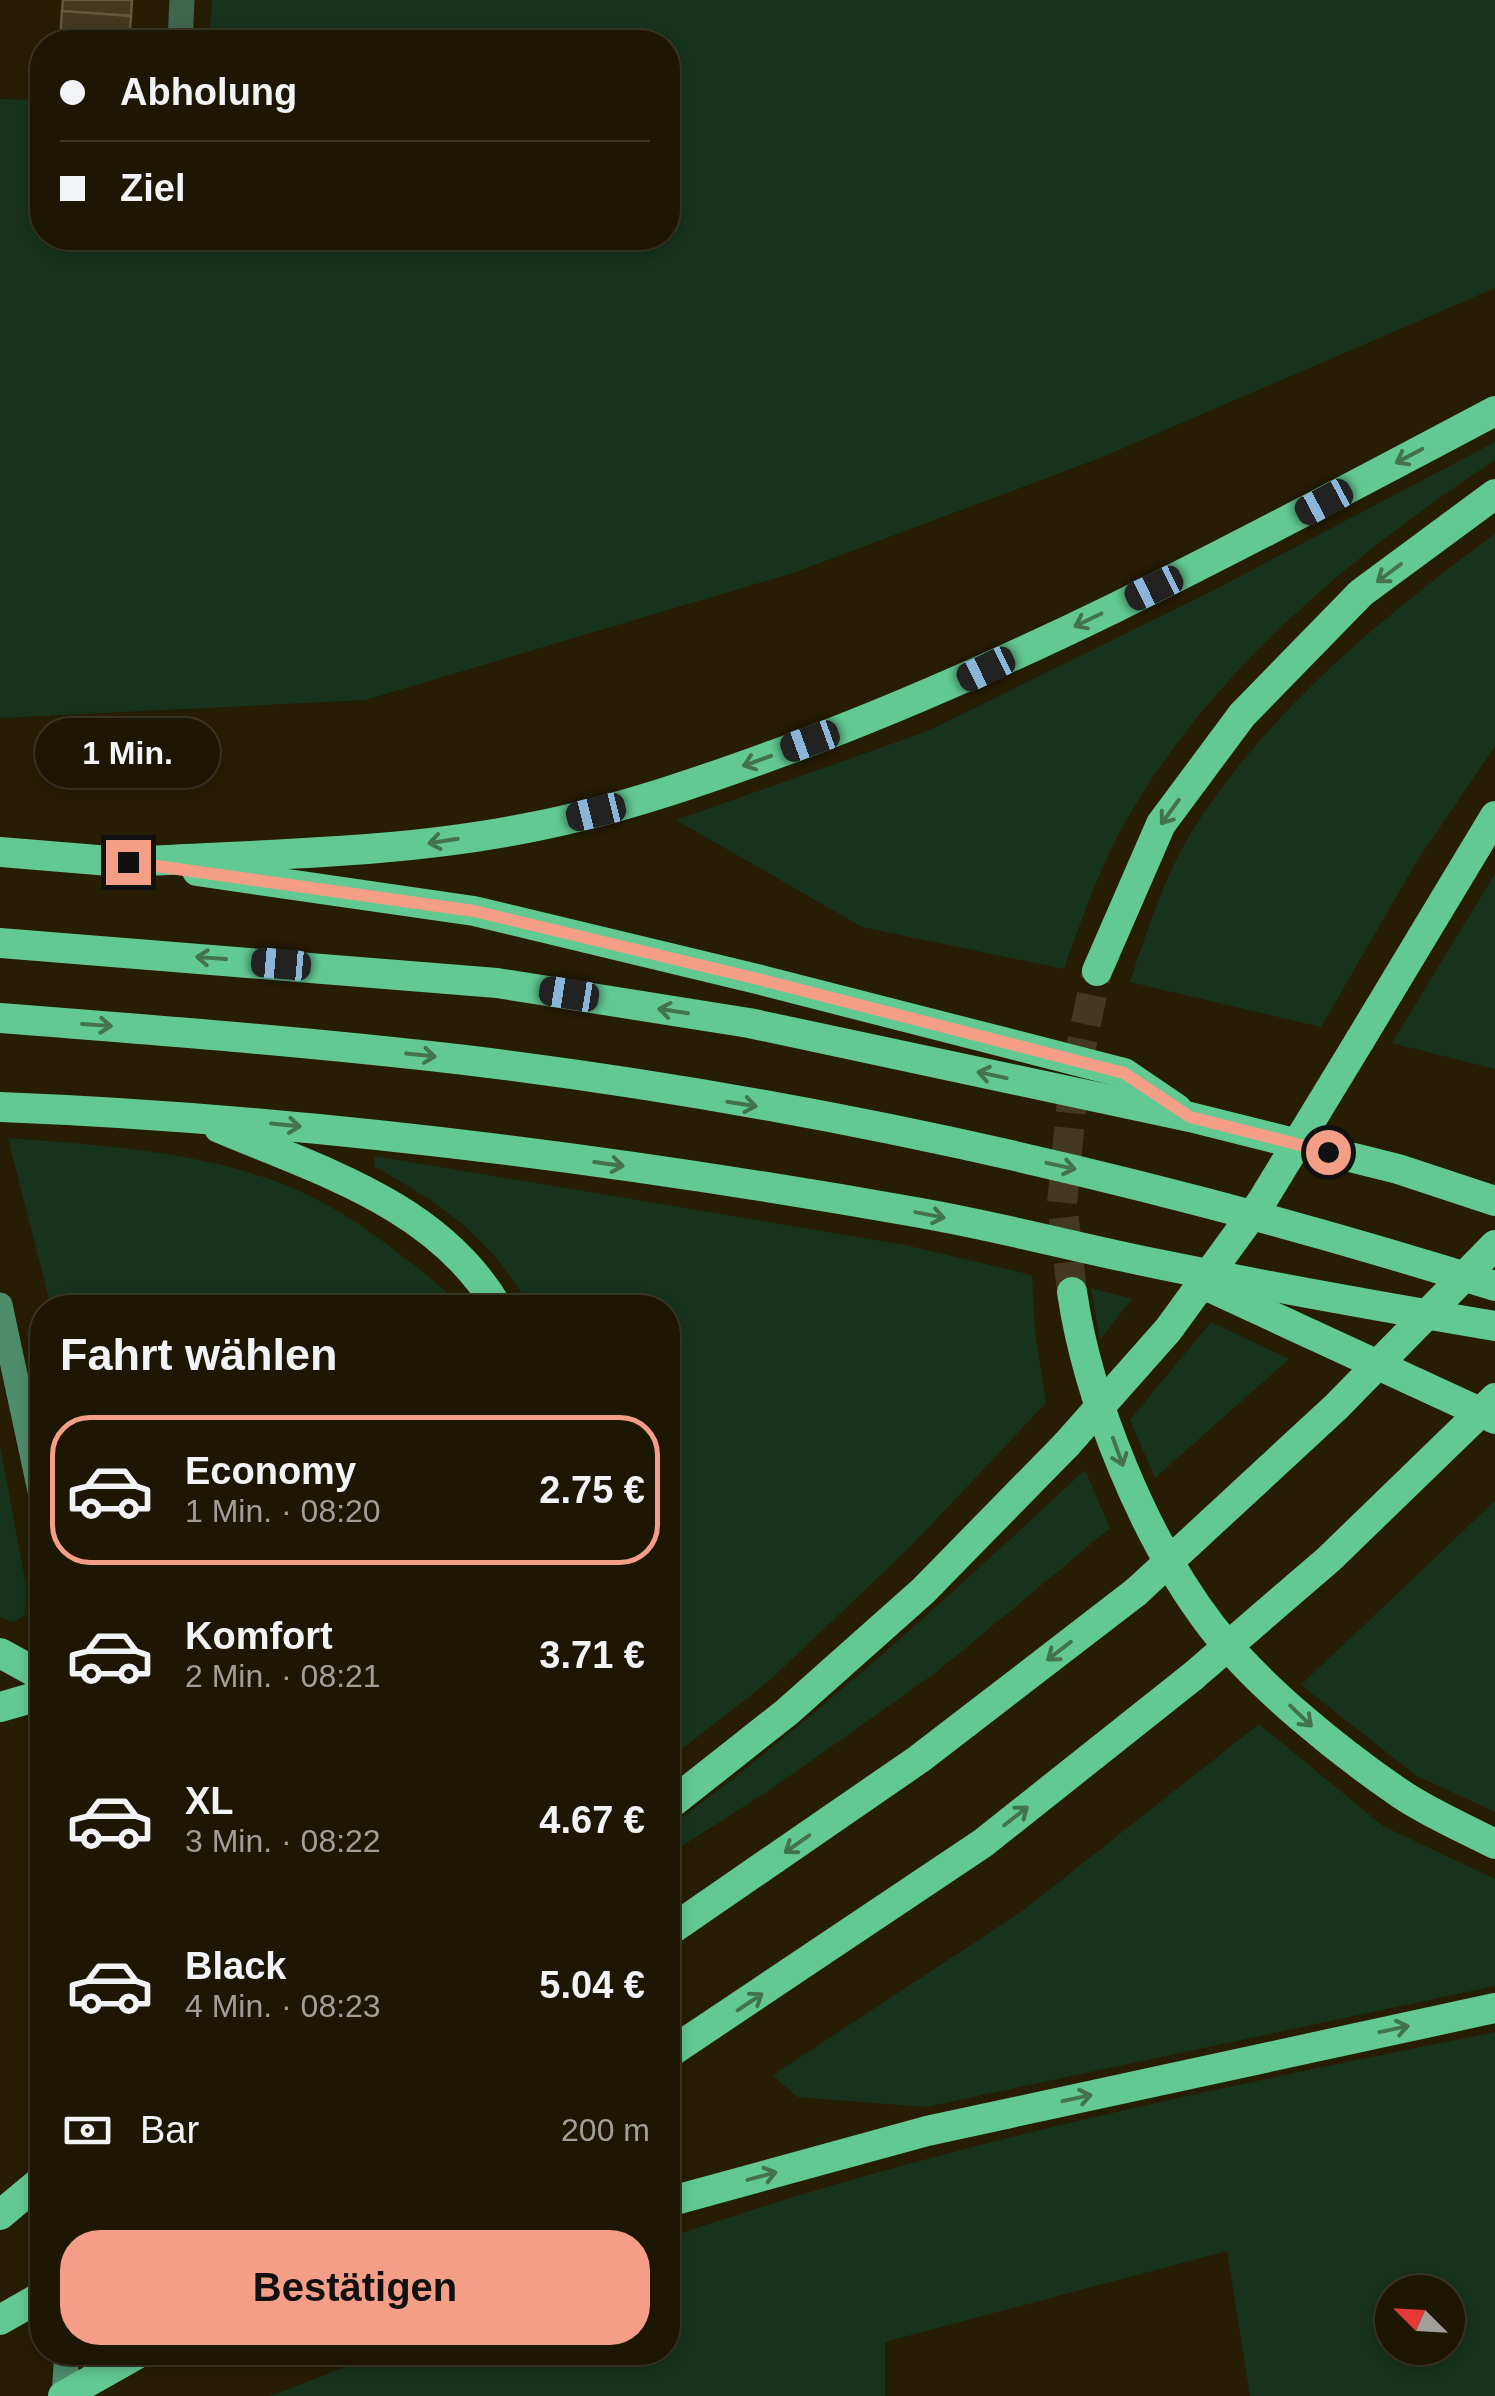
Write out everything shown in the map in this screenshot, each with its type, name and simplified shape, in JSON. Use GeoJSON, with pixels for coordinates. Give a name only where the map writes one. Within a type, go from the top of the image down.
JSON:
{"type":"FeatureCollection","features":[{"type":"Feature","properties":{"kind":"highway"},"geometry":{"type":"LineString","coordinates":[[128,862],[398,848],[528,828],[664,794],[920,701],[1220,556],[1495,411]]}},
{"type":"Feature","properties":{"kind":"highway"},"geometry":{"type":"LineString","coordinates":[[1097,971],[1161,824],[1242,715],[1361,593],[1495,494]]}},
{"type":"Feature","properties":{"kind":"highway"},"geometry":{"type":"LineString","coordinates":[[680,1797],[787,1712],[923,1592],[1067,1444],[1168,1330],[1262,1201],[1495,816]]}},
{"type":"Feature","properties":{"kind":"highway"},"geometry":{"type":"LineString","coordinates":[[0,852],[128,862],[474,911],[1124,1073],[1190,1117]]}},
{"type":"Feature","properties":{"kind":"highway"},"geometry":{"type":"LineString","coordinates":[[0,943],[497,983],[749,1023],[1190,1117],[1398,1169],[1495,1200]]}},
{"type":"Feature","properties":{"kind":"highway"},"geometry":{"type":"LineString","coordinates":[[0,1018],[469,1060],[811,1114],[1076,1170],[1361,1244],[1495,1286]]}},
{"type":"Feature","properties":{"kind":"highway"},"geometry":{"type":"LineString","coordinates":[[6,1107],[189,1115],[484,1146],[712,1179],[924,1214],[1156,1264],[1495,1326]]}},
{"type":"Feature","properties":{"kind":"highway"},"geometry":{"type":"LineString","coordinates":[[189,1115],[370,1192],[436,1232],[487,1295]]}},
{"type":"Feature","properties":{"kind":"highway"},"geometry":{"type":"LineString","coordinates":[[680,1924],[919,1759],[1136,1592],[1336,1407],[1495,1245]]}},
{"type":"Feature","properties":{"kind":"highway"},"geometry":{"type":"LineString","coordinates":[[1156,1264],[1495,1419]]}},
{"type":"Feature","properties":{"kind":"highway"},"geometry":{"type":"LineString","coordinates":[[1072,1292],[1080,1350],[1136,1501],[1212,1627],[1325,1737],[1403,1796],[1495,1844]]}},
{"type":"Feature","properties":{"kind":"highway"},"geometry":{"type":"LineString","coordinates":[[680,2046],[983,1843],[1192,1677],[1330,1559],[1495,1398]]}},
{"type":"Feature","properties":{"kind":"highway"},"geometry":{"type":"LineString","coordinates":[[0,1653],[30,1669]]}},
{"type":"Feature","properties":{"kind":"highway"},"geometry":{"type":"LineString","coordinates":[[0,1707],[30,1698]]}},
{"type":"Feature","properties":{"kind":"highway"},"geometry":{"type":"LineString","coordinates":[[680,2199],[928,2131],[1495,2008]]}},
{"type":"Feature","properties":{"kind":"highway"},"geometry":{"type":"LineString","coordinates":[[0,2215],[30,2190]]}},
{"type":"Feature","properties":{"kind":"highway"},"geometry":{"type":"LineString","coordinates":[[0,2225],[30,2206]]}},
{"type":"Feature","properties":{"kind":"highway"},"geometry":{"type":"LineString","coordinates":[[0,2320],[30,2303]]}},
{"type":"Feature","properties":{"kind":"highway"},"geometry":{"type":"LineString","coordinates":[[64,2396],[118,2365]]}},
{"type":"Feature","properties":{"kind":"street"},"geometry":{"type":"LineString","coordinates":[[181,30],[182,0]]}},
{"type":"Feature","properties":{"kind":"street"},"geometry":{"type":"LineString","coordinates":[[0,1306],[30,1445]]}},
{"type":"Feature","properties":{"kind":"street"},"geometry":{"type":"LineString","coordinates":[[64,2396],[66,2365]]}},
{"type":"Feature","properties":{"kind":"green space"},"geometry":{"type":"Polygon","coordinates":[[[212,0],[1495,0],[1495,288],[1105,456],[793,573],[365,700],[0,718],[0,99],[30,100],[30,250],[680,250],[680,30],[210,30],[212,0]]]}},
{"type":"Feature","properties":{"kind":"green space"},"geometry":{"type":"Polygon","coordinates":[[[1495,442],[1495,460],[1343,572],[1250,658],[1208,705],[1169,755],[1123,826],[1064,969],[862,927],[676,820],[928,731],[1216,589],[1495,442]]]}},
{"type":"Feature","properties":{"kind":"green space"},"geometry":{"type":"Polygon","coordinates":[[[1495,534],[1495,746],[1417,861],[1321,1027],[1130,982],[1156,906],[1181,850],[1221,789],[1255,747],[1369,633],[1495,534]]]}},
{"type":"Feature","properties":{"kind":"green space"},"geometry":{"type":"Polygon","coordinates":[[[1495,874],[1495,1069],[1392,1043],[1495,874]]]}},
{"type":"Feature","properties":{"kind":"green space"},"geometry":{"type":"Polygon","coordinates":[[[8,1138],[165,1154],[280,1183],[335,1209],[451,1295],[48,1295],[8,1138]]]}},
{"type":"Feature","properties":{"kind":"green space"},"geometry":{"type":"Polygon","coordinates":[[[375,1156],[905,1245],[1032,1275],[1035,1332],[1046,1403],[910,1547],[769,1681],[680,1751],[680,1295],[522,1295],[498,1260],[462,1224],[374,1166],[375,1156]]]}},
{"type":"Feature","properties":{"kind":"green space"},"geometry":{"type":"Polygon","coordinates":[[[1091,1288],[1132,1299],[1100,1340],[1091,1288]]]}},
{"type":"Feature","properties":{"kind":"green space"},"geometry":{"type":"Polygon","coordinates":[[[1211,1322],[1289,1359],[1155,1478],[1130,1420],[1211,1322]]]}},
{"type":"Feature","properties":{"kind":"green space"},"geometry":{"type":"Polygon","coordinates":[[[0,1446],[27,1590],[25,1615],[14,1622],[0,1617],[0,1446]]]}},
{"type":"Feature","properties":{"kind":"green space"},"geometry":{"type":"Polygon","coordinates":[[[1085,1470],[1110,1528],[938,1671],[774,1787],[680,1847],[680,1819],[829,1700],[1085,1470]]]}},
{"type":"Feature","properties":{"kind":"green space"},"geometry":{"type":"Polygon","coordinates":[[[1495,1501],[1495,1812],[1417,1776],[1301,1685],[1495,1501]]]}},
{"type":"Feature","properties":{"kind":"green space"},"geometry":{"type":"Polygon","coordinates":[[[1259,1724],[1383,1826],[1495,1879],[1495,1986],[926,2107],[797,2097],[773,2075],[1021,1912],[1259,1724]]]}},
{"type":"Feature","properties":{"kind":"green space"},"geometry":{"type":"Polygon","coordinates":[[[1495,2032],[1495,2396],[1250,2396],[1227,2251],[885,2342],[885,2396],[270,2396],[351,2365],[680,2365],[680,2234],[871,2174],[1077,2121],[1495,2032]]]}},
{"type":"Feature","properties":{"kind":"building"},"geometry":{"type":"Polygon","coordinates":[[[63,0],[132,0],[131,16],[62,11],[63,0]]]}},
{"type":"Feature","properties":{"kind":"building"},"geometry":{"type":"Polygon","coordinates":[[[62,11],[131,16],[130,30],[61,30],[62,11]]]}},
{"type":"Feature","properties":{"kind":"tunnel"},"geometry":{"type":"LineString","coordinates":[[1072,1292],[1062,1203],[1074,1080],[1097,971]]}},
{"type":"Feature","properties":{"kind":"route"},"geometry":{"type":"LineString","coordinates":[[128,862],[474,911],[762,980],[1124,1073],[1190,1117],[1328,1152]]}}]}
